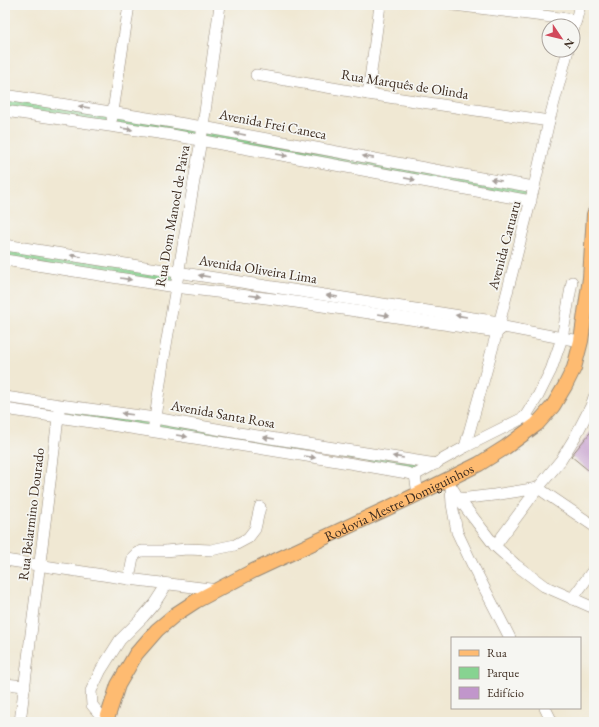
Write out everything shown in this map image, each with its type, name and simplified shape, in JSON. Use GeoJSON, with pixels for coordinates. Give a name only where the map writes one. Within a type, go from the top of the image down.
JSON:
{"type":"FeatureCollection","features":[{"type":"Feature","properties":{"kind":"main road","name":"Rodovia Mestre Domiguinhos"},"geometry":{"type":"LineString","coordinates":[[106,722],[118,685],[136,654],[157,630],[176,614],[196,601],[253,571],[418,494],[449,484],[506,447],[531,420],[553,406],[574,368],[581,341],[592,281],[594,214]]}},
{"type":"Feature","properties":{"kind":"street"},"geometry":{"type":"LineString","coordinates":[[111,126],[129,5]]}},
{"type":"Feature","properties":{"kind":"street","name":"Rua Dom Manoel de Paiva"},"geometry":{"type":"LineString","coordinates":[[153,431],[203,127],[220,5]]}},
{"type":"Feature","properties":{"kind":"street"},"geometry":{"type":"LineString","coordinates":[[368,94],[380,5]]}},
{"type":"Feature","properties":{"kind":"street"},"geometry":{"type":"LineString","coordinates":[[454,5],[541,20]]}},
{"type":"Feature","properties":{"kind":"street"},"geometry":{"type":"LineString","coordinates":[[576,18],[580,5]]}},
{"type":"Feature","properties":{"kind":"street","name":"Avenida Caruaru"},"geometry":{"type":"LineString","coordinates":[[465,447],[500,327],[566,58]]}},
{"type":"Feature","properties":{"kind":"street","name":"Rua Marquês de Olinda"},"geometry":{"type":"LineString","coordinates":[[256,75],[549,122]]}},
{"type":"Feature","properties":{"kind":"street","name":"Avenida Frei Caneca"},"geometry":{"type":"LineString","coordinates":[[5,95],[203,127],[534,187]]}},
{"type":"Feature","properties":{"kind":"street","name":"Avenida Frei Caneca"},"geometry":{"type":"LineString","coordinates":[[5,110],[172,135],[531,201]]}},
{"type":"Feature","properties":{"kind":"street"},"geometry":{"type":"LineString","coordinates":[[433,183],[435,170]]}},
{"type":"Feature","properties":{"kind":"street","name":"Avenida Oliveira Lima"},"geometry":{"type":"LineString","coordinates":[[5,245],[178,272],[407,313],[581,341]]}},
{"type":"Feature","properties":{"kind":"street","name":"Avenida Oliveira Lima"},"geometry":{"type":"LineString","coordinates":[[5,260],[176,287],[407,313]]}},
{"type":"Feature","properties":{"kind":"street"},"geometry":{"type":"LineString","coordinates":[[418,494],[415,475],[465,447],[531,420],[538,396],[551,370],[562,338],[572,282]]}},
{"type":"Feature","properties":{"kind":"street","name":"Avenida Santa Rosa"},"geometry":{"type":"LineString","coordinates":[[5,397],[155,418],[239,433],[436,464]]}},
{"type":"Feature","properties":{"kind":"street"},"geometry":{"type":"LineString","coordinates":[[495,546],[538,488],[562,460],[576,437],[593,403]]}},
{"type":"Feature","properties":{"kind":"street","name":"Rua Belarmino Dourado"},"geometry":{"type":"LineString","coordinates":[[20,722],[60,405]]}},
{"type":"Feature","properties":{"kind":"street","name":"Avenida Santa Rosa"},"geometry":{"type":"LineString","coordinates":[[5,410],[153,431],[415,475]]}},
{"type":"Feature","properties":{"kind":"street"},"geometry":{"type":"LineString","coordinates":[[449,484],[495,546],[516,565],[544,586],[594,608]]}},
{"type":"Feature","properties":{"kind":"street"},"geometry":{"type":"LineString","coordinates":[[449,484],[457,532],[509,637]]}},
{"type":"Feature","properties":{"kind":"street"},"geometry":{"type":"LineString","coordinates":[[459,499],[538,488],[594,526]]}},
{"type":"Feature","properties":{"kind":"street"},"geometry":{"type":"LineString","coordinates":[[129,579],[133,557],[136,553],[142,551],[187,549],[212,550],[235,545],[248,538],[255,529],[260,508]]}},
{"type":"Feature","properties":{"kind":"street"},"geometry":{"type":"LineString","coordinates":[[5,560],[129,579],[218,590]]}},
{"type":"Feature","properties":{"kind":"street"},"geometry":{"type":"LineString","coordinates":[[572,598],[594,569]]}},
{"type":"Feature","properties":{"kind":"street"},"geometry":{"type":"LineString","coordinates":[[106,722],[92,705],[91,691],[101,670],[120,640],[154,604],[167,584]]}},
{"type":"Feature","properties":{"kind":"street"},"geometry":{"type":"LineString","coordinates":[[5,684],[25,686]]}},
{"type":"Feature","properties":{"kind":"street"},"geometry":{"type":"LineString","coordinates":[[546,709],[552,722]]}},
{"type":"Feature","properties":{"kind":"green space"},"geometry":{"type":"Polygon","coordinates":[[[5,97],[111,114],[108,124],[5,107],[5,97]]]}},
{"type":"Feature","properties":{"kind":"green space"},"geometry":{"type":"Polygon","coordinates":[[[115,115],[200,129],[199,137],[113,125],[115,115]]]}},
{"type":"Feature","properties":{"kind":"green space"},"geometry":{"type":"Polygon","coordinates":[[[204,129],[533,188],[530,199],[203,139],[204,129]]]}},
{"type":"Feature","properties":{"kind":"green space"},"geometry":{"type":"Polygon","coordinates":[[[5,248],[175,273],[174,285],[5,259],[5,248]]]}},
{"type":"Feature","properties":{"kind":"green space"},"geometry":{"type":"Polygon","coordinates":[[[62,408],[153,420],[151,429],[61,416],[62,408]]]}},
{"type":"Feature","properties":{"kind":"green space"},"geometry":{"type":"Polygon","coordinates":[[[157,421],[431,465],[415,470],[412,468],[156,429],[157,421]]]}},
{"type":"Feature","properties":{"kind":"building"},"geometry":{"type":"Polygon","coordinates":[[[594,428],[594,475],[571,456],[594,428]]]}}]}
